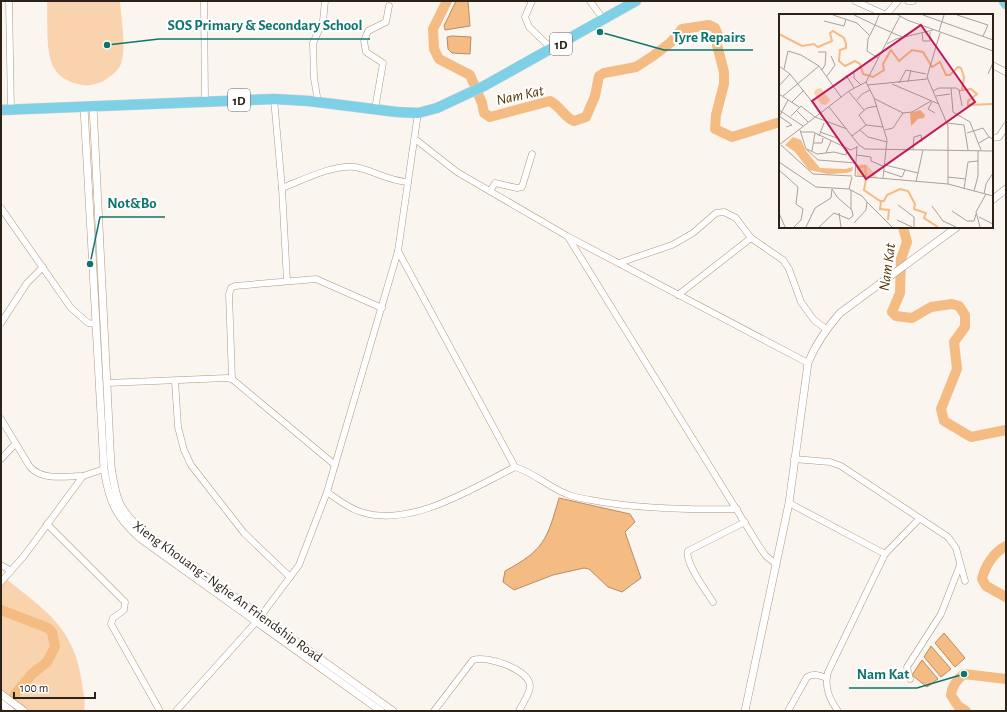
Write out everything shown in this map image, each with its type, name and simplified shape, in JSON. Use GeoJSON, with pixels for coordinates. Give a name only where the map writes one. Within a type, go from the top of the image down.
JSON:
{"type":"FeatureCollection","features":[{"type":"Feature","properties":{"kind":"highway","name":"1D"},"geometry":{"type":"LineString","coordinates":[[6,110],[274,99],[318,102],[375,110],[418,113],[438,108],[484,86],[636,1]]}},
{"type":"Feature","properties":{"kind":"street"},"geometry":{"type":"LineString","coordinates":[[6,110],[9,1]]}},
{"type":"Feature","properties":{"kind":"street"},"geometry":{"type":"LineString","coordinates":[[204,1],[205,102]]}},
{"type":"Feature","properties":{"kind":"street"},"geometry":{"type":"LineString","coordinates":[[318,102],[314,78],[313,43],[323,21],[325,1]]}},
{"type":"Feature","properties":{"kind":"street"},"geometry":{"type":"LineString","coordinates":[[532,1],[525,18],[529,27],[552,49]]}},
{"type":"Feature","properties":{"kind":"street"},"geometry":{"type":"LineString","coordinates":[[590,1],[604,20]]}},
{"type":"Feature","properties":{"kind":"street"},"geometry":{"type":"LineString","coordinates":[[855,1],[884,14]]}},
{"type":"Feature","properties":{"kind":"street"},"geometry":{"type":"LineString","coordinates":[[887,14],[898,1]]}},
{"type":"Feature","properties":{"kind":"street"},"geometry":{"type":"LineString","coordinates":[[908,1],[913,1]]}},
{"type":"Feature","properties":{"kind":"street"},"geometry":{"type":"LineString","coordinates":[[375,110],[383,63],[366,52],[364,41],[368,31],[386,22],[389,6]]}},
{"type":"Feature","properties":{"kind":"street"},"geometry":{"type":"LineString","coordinates":[[993,66],[1006,72]]}},
{"type":"Feature","properties":{"kind":"street"},"geometry":{"type":"LineString","coordinates":[[274,99],[282,188],[287,281]]}},
{"type":"Feature","properties":{"kind":"street","name":"Xieng Khouang - Nghe An Friendship Road"},"geometry":{"type":"LineString","coordinates":[[88,106],[96,324],[103,383],[104,469],[108,493],[114,510],[126,526],[141,539],[393,711]]}},
{"type":"Feature","properties":{"kind":"street","name":"Xieng Khouang - Nghe An Friendship Road"},"geometry":{"type":"LineString","coordinates":[[88,106],[103,383],[110,466],[114,492],[119,505],[130,520],[144,532],[381,711]]}},
{"type":"Feature","properties":{"kind":"street"},"geometry":{"type":"LineString","coordinates":[[178,710],[258,619],[299,565],[327,492],[398,250],[418,113]]}},
{"type":"Feature","properties":{"kind":"street"},"geometry":{"type":"LineString","coordinates":[[993,138],[999,137],[1006,126]]}},
{"type":"Feature","properties":{"kind":"street"},"geometry":{"type":"LineString","coordinates":[[415,139],[457,172],[567,236],[808,363]]}},
{"type":"Feature","properties":{"kind":"street"},"geometry":{"type":"LineString","coordinates":[[490,191],[495,183],[517,188],[522,187],[532,154]]}},
{"type":"Feature","properties":{"kind":"street"},"geometry":{"type":"LineString","coordinates":[[282,188],[342,166],[357,167],[394,181],[408,182]]}},
{"type":"Feature","properties":{"kind":"street"},"geometry":{"type":"LineString","coordinates":[[993,199],[1006,190]]}},
{"type":"Feature","properties":{"kind":"street"},"geometry":{"type":"LineString","coordinates":[[1,208],[71,308],[88,323],[96,324]]}},
{"type":"Feature","properties":{"kind":"street"},"geometry":{"type":"LineString","coordinates":[[619,263],[682,240],[720,212],[736,218],[751,238],[783,260],[789,269],[801,302],[814,320],[826,329]]}},
{"type":"Feature","properties":{"kind":"street"},"geometry":{"type":"LineString","coordinates":[[745,711],[789,503],[808,363],[816,344],[826,329],[840,313],[916,259],[956,228]]}},
{"type":"Feature","properties":{"kind":"street"},"geometry":{"type":"LineString","coordinates":[[567,236],[759,546],[766,556],[776,564]]}},
{"type":"Feature","properties":{"kind":"street"},"geometry":{"type":"LineString","coordinates":[[678,295],[751,238]]}},
{"type":"Feature","properties":{"kind":"street"},"geometry":{"type":"LineString","coordinates":[[398,250],[515,467]]}},
{"type":"Feature","properties":{"kind":"street"},"geometry":{"type":"LineString","coordinates":[[1,323],[27,283],[43,266]]}},
{"type":"Feature","properties":{"kind":"street"},"geometry":{"type":"LineString","coordinates":[[232,379],[229,294],[231,288],[235,286],[316,279],[382,308]]}},
{"type":"Feature","properties":{"kind":"street"},"geometry":{"type":"LineString","coordinates":[[103,383],[232,379],[335,465]]}},
{"type":"Feature","properties":{"kind":"street"},"geometry":{"type":"LineString","coordinates":[[175,381],[178,426],[184,450],[192,465],[244,533],[290,577]]}},
{"type":"Feature","properties":{"kind":"street"},"geometry":{"type":"LineString","coordinates":[[1,419],[30,468],[40,475],[83,476],[104,469]]}},
{"type":"Feature","properties":{"kind":"street"},"geometry":{"type":"LineString","coordinates":[[1,459],[15,444]]}},
{"type":"Feature","properties":{"kind":"street"},"geometry":{"type":"LineString","coordinates":[[794,459],[830,462],[841,466],[953,542],[965,581]]}},
{"type":"Feature","properties":{"kind":"street"},"geometry":{"type":"LineString","coordinates":[[327,492],[352,509],[388,516],[419,511],[453,498],[515,467],[528,471],[555,490],[573,497],[637,508],[680,510],[737,509]]}},
{"type":"Feature","properties":{"kind":"street"},"geometry":{"type":"LineString","coordinates":[[1,582],[11,572],[83,476]]}},
{"type":"Feature","properties":{"kind":"street"},"geometry":{"type":"LineString","coordinates":[[789,503],[885,554]]}},
{"type":"Feature","properties":{"kind":"street"},"geometry":{"type":"LineString","coordinates":[[838,711],[828,693],[826,678],[828,672],[885,554],[919,518]]}},
{"type":"Feature","properties":{"kind":"street"},"geometry":{"type":"LineString","coordinates":[[713,602],[690,564],[687,555],[688,551],[745,522]]}},
{"type":"Feature","properties":{"kind":"street"},"geometry":{"type":"LineString","coordinates":[[46,524],[125,602],[124,610],[113,618],[112,624],[160,711]]}},
{"type":"Feature","properties":{"kind":"street"},"geometry":{"type":"LineString","coordinates":[[910,679],[907,667],[942,614],[960,563]]}},
{"type":"Feature","properties":{"kind":"street"},"geometry":{"type":"LineString","coordinates":[[1,564],[11,572]]}},
{"type":"Feature","properties":{"kind":"street"},"geometry":{"type":"LineString","coordinates":[[434,711],[473,660],[479,658],[489,658],[503,663],[524,676],[530,684],[529,690],[519,711]]}},
{"type":"Feature","properties":{"kind":"street"},"geometry":{"type":"LineString","coordinates":[[788,711],[808,677],[812,674],[826,678]]}},
{"type":"Feature","properties":{"kind":"street"},"geometry":{"type":"LineString","coordinates":[[1,694],[24,711]]}},
{"type":"Feature","properties":{"kind":"street"},"geometry":{"type":"LineString","coordinates":[[1,703],[12,711]]}},
{"type":"Feature","properties":{"kind":"shaded area"},"geometry":{"type":"Polygon","coordinates":[[[47,1],[120,1],[124,45],[122,62],[119,68],[109,78],[97,84],[82,85],[66,80],[56,72],[49,54],[47,1]]]}},
{"type":"Feature","properties":{"kind":"shaded area"},"geometry":{"type":"Polygon","coordinates":[[[456,1],[468,1],[470,26],[445,30],[444,26],[456,1]]]}},
{"type":"Feature","properties":{"kind":"shaded area"},"geometry":{"type":"Polygon","coordinates":[[[447,37],[471,37],[470,54],[452,53],[448,49],[447,37]]]}},
{"type":"Feature","properties":{"kind":"shaded area"},"geometry":{"type":"Polygon","coordinates":[[[559,498],[630,514],[635,522],[625,532],[641,578],[622,592],[608,587],[589,569],[584,568],[553,575],[514,590],[503,582],[505,571],[528,557],[542,542],[551,524],[559,498]]]}},
{"type":"Feature","properties":{"kind":"shaded area"},"geometry":{"type":"Polygon","coordinates":[[[5,578],[45,611],[65,634],[78,664],[85,704],[84,711],[24,711],[1,694],[1,582],[5,578]]]}},
{"type":"Feature","properties":{"kind":"shaded area"},"geometry":{"type":"Polygon","coordinates":[[[944,633],[965,658],[955,667],[935,643],[944,633]]]}},
{"type":"Feature","properties":{"kind":"shaded area"},"geometry":{"type":"Polygon","coordinates":[[[931,646],[951,669],[941,677],[924,657],[931,646]]]}},
{"type":"Feature","properties":{"kind":"shaded area"},"geometry":{"type":"Polygon","coordinates":[[[922,660],[938,679],[927,687],[912,675],[922,660]]]}},
{"type":"Feature","properties":{"kind":"waterway","name":"Nam Kat"},"geometry":{"type":"LineString","coordinates":[[447,1],[433,29],[434,49],[439,59],[470,75],[482,103],[484,113],[490,117],[550,101],[574,121],[586,117],[595,96],[599,76],[604,73],[636,67],[670,43],[682,29],[709,25],[715,28],[718,35],[717,45],[724,72],[724,84],[716,115],[715,129],[732,137],[779,122]]}},
{"type":"Feature","properties":{"kind":"waterway","name":"Nam Kat"},"geometry":{"type":"LineString","coordinates":[[903,228],[907,242],[901,259],[900,293],[892,312],[896,316],[912,318],[931,307],[952,304],[959,306],[965,315],[965,327],[954,342],[957,369],[941,409],[944,421],[971,437],[1006,430]]}},
{"type":"Feature","properties":{"kind":"waterway","name":"Nam Kat"},"geometry":{"type":"LineString","coordinates":[[1006,546],[991,560],[985,569],[982,579],[986,586],[1006,597]]}},
{"type":"Feature","properties":{"kind":"waterway"},"geometry":{"type":"LineString","coordinates":[[1,610],[48,628],[52,632],[55,647],[47,662],[32,674],[15,694]]}},
{"type":"Feature","properties":{"kind":"waterway","name":"Nam Kat"},"geometry":{"type":"LineString","coordinates":[[966,711],[958,706],[951,695],[955,683],[964,674],[1006,679]]}},
{"type":"Feature","properties":{"kind":"place","name":"Tyre Repairs"},"geometry":{"type":"Point","coordinates":[600,32]}},
{"type":"Feature","properties":{"kind":"place","name":"SOS Primary & Secondary School"},"geometry":{"type":"Point","coordinates":[107,45]}},
{"type":"Feature","properties":{"kind":"place","name":"Not&Bo"},"geometry":{"type":"Point","coordinates":[90,264]}},
{"type":"Feature","properties":{"kind":"place","name":"Nam Kat"},"geometry":{"type":"Point","coordinates":[964,674]}}]}
